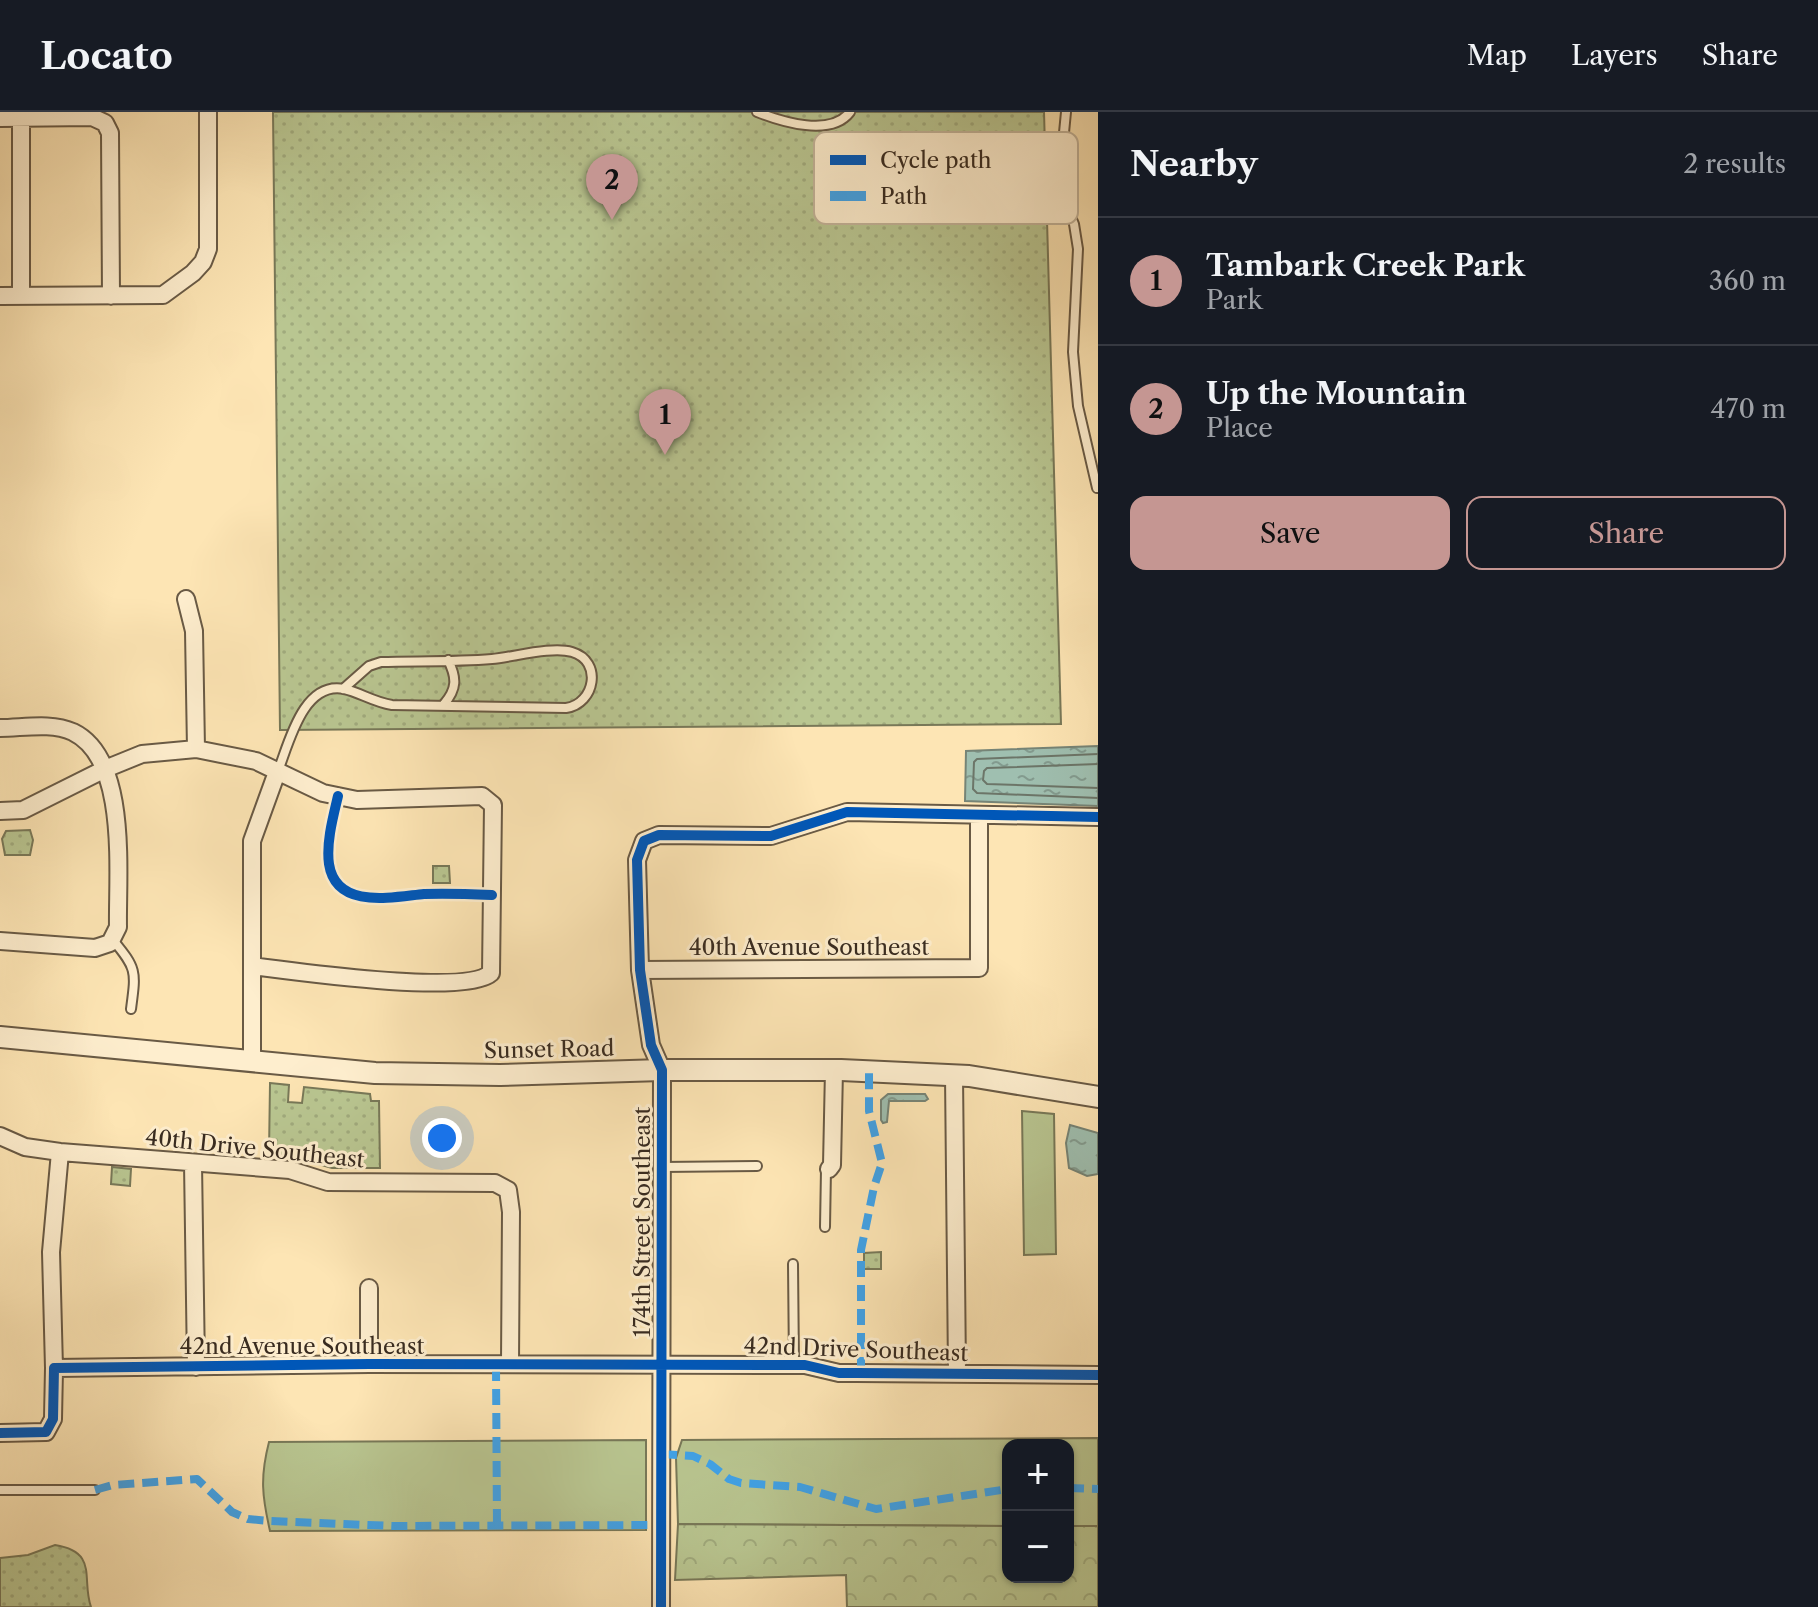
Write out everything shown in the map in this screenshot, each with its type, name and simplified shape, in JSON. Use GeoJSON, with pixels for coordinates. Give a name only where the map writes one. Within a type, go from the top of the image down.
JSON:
{"type":"FeatureCollection","features":[{"type":"Feature","properties":{"kind":"street"},"geometry":{"type":"LineString","coordinates":[[0,296],[163,295],[193,273],[203,262],[208,249],[208,112]]}},
{"type":"Feature","properties":{"kind":"street"},"geometry":{"type":"LineString","coordinates":[[0,118],[21,115],[92,117],[105,123],[110,133],[111,296]]}},
{"type":"Feature","properties":{"kind":"street"},"geometry":{"type":"LineString","coordinates":[[21,115],[21,296]]}},
{"type":"Feature","properties":{"kind":"street"},"geometry":{"type":"LineString","coordinates":[[186,599],[194,631],[196,749]]}},
{"type":"Feature","properties":{"kind":"street"},"geometry":{"type":"LineString","coordinates":[[0,728],[54,727],[74,733],[95,751],[105,769],[114,799],[118,927],[111,941],[95,948],[0,941]]}},
{"type":"Feature","properties":{"kind":"street"},"geometry":{"type":"LineString","coordinates":[[0,811],[23,810],[142,754],[196,749],[256,761],[323,793],[357,800],[482,796],[493,805],[491,973],[480,981],[371,981],[252,966]]}},
{"type":"Feature","properties":{"kind":"street"},"geometry":{"type":"LineString","coordinates":[[252,1060],[252,841],[277,772]]}},
{"type":"Feature","properties":{"kind":"street","name":"174th Street Southeast"},"geometry":{"type":"LineString","coordinates":[[661,1607],[662,1070],[651,1045],[640,970],[637,860],[644,841],[659,835],[771,836],[847,812],[979,815]]}},
{"type":"Feature","properties":{"kind":"street"},"geometry":{"type":"LineString","coordinates":[[979,815],[1098,817]]}},
{"type":"Feature","properties":{"kind":"street","name":"40th Avenue Southeast"},"geometry":{"type":"LineString","coordinates":[[640,970],[979,968],[979,815]]}},
{"type":"Feature","properties":{"kind":"street","name":"Sunset Road"},"geometry":{"type":"LineString","coordinates":[[0,1037],[375,1073],[500,1075],[662,1070],[834,1070],[954,1075],[1098,1097]]}},
{"type":"Feature","properties":{"kind":"street"},"geometry":{"type":"LineString","coordinates":[[829,1169],[832,1165],[834,1070]]}},
{"type":"Feature","properties":{"kind":"street"},"geometry":{"type":"LineString","coordinates":[[954,1075],[957,1372]]}},
{"type":"Feature","properties":{"kind":"street","name":"40th Drive Southeast"},"geometry":{"type":"LineString","coordinates":[[0,1136],[25,1147],[60,1152],[290,1170],[328,1182],[495,1183],[508,1190],[511,1212],[510,1364]]}},
{"type":"Feature","properties":{"kind":"street"},"geometry":{"type":"LineString","coordinates":[[0,1433],[46,1432],[53,1419],[51,1252],[60,1152]]}},
{"type":"Feature","properties":{"kind":"street"},"geometry":{"type":"LineString","coordinates":[[193,1163],[196,1367]]}},
{"type":"Feature","properties":{"kind":"street"},"geometry":{"type":"LineString","coordinates":[[369,1288],[369,1364]]}},
{"type":"Feature","properties":{"kind":"street","name":"42nd Avenue Southeast"},"geometry":{"type":"LineString","coordinates":[[54,1368],[369,1364],[661,1365]]}},
{"type":"Feature","properties":{"kind":"street","name":"42nd Drive Southeast"},"geometry":{"type":"LineString","coordinates":[[661,1365],[794,1365],[839,1373],[1098,1375]]}},
{"type":"Feature","properties":{"kind":"lane"},"geometry":{"type":"LineString","coordinates":[[757,112],[772,118],[823,125],[839,121],[850,112]]}},
{"type":"Feature","properties":{"kind":"lane"},"geometry":{"type":"LineString","coordinates":[[1064,132],[1066,112]]}},
{"type":"Feature","properties":{"kind":"lane"},"geometry":{"type":"LineString","coordinates":[[1074,224],[1078,249],[1073,352],[1078,406],[1097,488]]}},
{"type":"Feature","properties":{"kind":"lane"},"geometry":{"type":"LineString","coordinates":[[277,772],[301,715],[321,692],[343,689],[379,703],[575,707],[586,697],[593,679],[592,671],[581,656],[564,651],[491,659],[381,662],[369,666],[343,689]]}},
{"type":"Feature","properties":{"kind":"lane"},"geometry":{"type":"LineString","coordinates":[[444,704],[455,685],[455,675],[448,660]]}},
{"type":"Feature","properties":{"kind":"lane"},"geometry":{"type":"LineString","coordinates":[[111,941],[133,964],[135,978],[131,1009]]}},
{"type":"Feature","properties":{"kind":"lane"},"geometry":{"type":"LineString","coordinates":[[662,1167],[757,1166]]}},
{"type":"Feature","properties":{"kind":"lane"},"geometry":{"type":"LineString","coordinates":[[825,1227],[826,1169],[829,1169]]}},
{"type":"Feature","properties":{"kind":"lane"},"geometry":{"type":"LineString","coordinates":[[793,1264],[794,1365]]}},
{"type":"Feature","properties":{"kind":"lane"},"geometry":{"type":"LineString","coordinates":[[0,1490],[95,1490]]}},
{"type":"Feature","properties":{"kind":"green space"},"geometry":{"type":"Polygon","coordinates":[[[273,112],[1044,112],[1045,132],[814,132],[814,224],[1047,224],[1061,724],[280,730],[273,112]]]}},
{"type":"Feature","properties":{"kind":"green space"},"geometry":{"type":"Polygon","coordinates":[[[30,830],[33,840],[30,855],[5,855],[2,839],[6,831],[30,830]]]}},
{"type":"Feature","properties":{"kind":"green space"},"geometry":{"type":"Polygon","coordinates":[[[433,866],[449,866],[450,883],[433,883],[433,866]]]}},
{"type":"Feature","properties":{"kind":"green space"},"geometry":{"type":"Polygon","coordinates":[[[270,1083],[289,1085],[288,1102],[302,1103],[304,1087],[370,1094],[371,1101],[379,1101],[380,1168],[332,1168],[269,1153],[270,1083]]]}},
{"type":"Feature","properties":{"kind":"green space"},"geometry":{"type":"Polygon","coordinates":[[[1022,1111],[1054,1114],[1056,1254],[1024,1255],[1022,1111]]]}},
{"type":"Feature","properties":{"kind":"green space"},"geometry":{"type":"Polygon","coordinates":[[[112,1167],[131,1169],[130,1186],[111,1184],[112,1167]]]}},
{"type":"Feature","properties":{"kind":"green space"},"geometry":{"type":"Polygon","coordinates":[[[881,1252],[881,1269],[864,1269],[864,1253],[881,1252]]]}},
{"type":"Feature","properties":{"kind":"green space"},"geometry":{"type":"Polygon","coordinates":[[[1098,1438],[1098,1526],[1074,1526],[1074,1439],[1002,1439],[1002,1526],[678,1524],[676,1458],[682,1440],[1098,1438]]]}},
{"type":"Feature","properties":{"kind":"green space"},"geometry":{"type":"Polygon","coordinates":[[[646,1440],[646,1530],[270,1531],[263,1486],[269,1442],[646,1440]]]}},
{"type":"Feature","properties":{"kind":"green space"},"geometry":{"type":"Polygon","coordinates":[[[678,1524],[1002,1526],[1002,1583],[1074,1583],[1074,1526],[1098,1526],[1098,1607],[847,1607],[846,1575],[675,1580],[678,1524]]]}},
{"type":"Feature","properties":{"kind":"green space"},"geometry":{"type":"Polygon","coordinates":[[[55,1545],[69,1549],[83,1560],[91,1607],[0,1607],[0,1558],[28,1555],[55,1545]]]}},
{"type":"Feature","properties":{"kind":"water"},"geometry":{"type":"Polygon","coordinates":[[[1098,746],[1098,806],[965,801],[966,751],[1098,746]]]}},
{"type":"Feature","properties":{"kind":"water"},"geometry":{"type":"Polygon","coordinates":[[[888,1094],[925,1094],[928,1099],[889,1101],[887,1122],[883,1123],[881,1100],[888,1094]]]}},
{"type":"Feature","properties":{"kind":"water"},"geometry":{"type":"Polygon","coordinates":[[[1070,1125],[1098,1133],[1098,1174],[1087,1176],[1069,1168],[1066,1143],[1070,1125]]]}},
{"type":"Feature","properties":{"kind":"marked path"},"geometry":{"type":"LineString","coordinates":[[861,1373],[861,1250],[882,1163],[869,1111],[869,1072]]}},
{"type":"Feature","properties":{"kind":"marked path"},"geometry":{"type":"LineString","coordinates":[[496,1365],[497,1526]]}},
{"type":"Feature","properties":{"kind":"marked path"},"geometry":{"type":"LineString","coordinates":[[661,1454],[693,1456],[741,1483],[800,1487],[876,1509],[1002,1490]]}},
{"type":"Feature","properties":{"kind":"marked path"},"geometry":{"type":"LineString","coordinates":[[95,1490],[113,1485],[197,1479],[232,1512],[248,1519],[270,1521],[393,1526],[661,1525]]}},
{"type":"Feature","properties":{"kind":"marked path"},"geometry":{"type":"LineString","coordinates":[[1074,1488],[1098,1489]]}},
{"type":"Feature","properties":{"kind":"cycle path"},"geometry":{"type":"LineString","coordinates":[[338,796],[328,856],[334,879],[342,889],[382,898],[432,894],[492,895]]}},
{"type":"Feature","properties":{"kind":"cycle path"},"geometry":{"type":"LineString","coordinates":[[661,1607],[662,1070],[651,1045],[640,970],[637,860],[644,841],[659,835],[771,836],[847,812],[1098,817]]}},
{"type":"Feature","properties":{"kind":"cycle path"},"geometry":{"type":"LineString","coordinates":[[0,1433],[46,1432],[53,1419],[54,1368],[369,1364],[805,1365],[839,1373],[1098,1375]]}},
{"type":"Feature","properties":{"kind":"place","name":"Up the Mountain"},"geometry":{"type":"Point","coordinates":[612,220]}},
{"type":"Feature","properties":{"kind":"place","name":"Tambark Creek Park"},"geometry":{"type":"Point","coordinates":[665,455]}}]}
